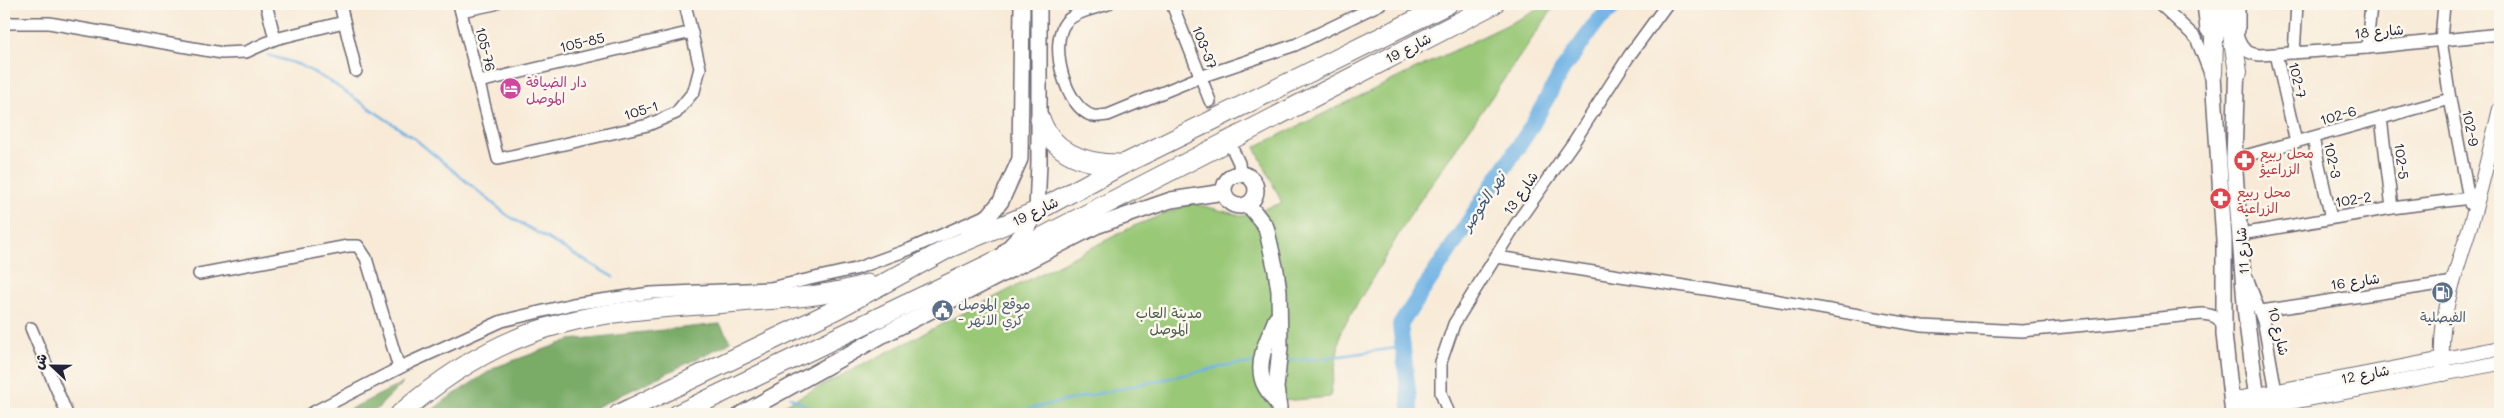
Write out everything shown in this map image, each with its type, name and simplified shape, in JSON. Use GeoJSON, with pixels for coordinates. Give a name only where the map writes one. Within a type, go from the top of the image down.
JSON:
{"type":"FeatureCollection","features":[{"type":"Feature","properties":{"kind":"highway","name":"شارع 19"},"geometry":{"type":"LineString","coordinates":[[619,414],[837,309],[949,248],[1037,211],[1124,164],[1448,4]]}},
{"type":"Feature","properties":{"kind":"highway","name":"شارع 19"},"geometry":{"type":"LineString","coordinates":[[678,414],[792,360],[901,316],[994,262],[1494,4]]}},
{"type":"Feature","properties":{"kind":"highway"},"geometry":{"type":"LineString","coordinates":[[1040,119],[1052,141],[1072,156],[1097,164],[1124,164]]}},
{"type":"Feature","properties":{"kind":"highway"},"geometry":{"type":"LineString","coordinates":[[400,414],[418,398],[464,366],[536,331],[613,313],[816,295],[861,286],[914,266]]}},
{"type":"Feature","properties":{"kind":"highway"},"geometry":{"type":"LineString","coordinates":[[707,414],[792,360]]}},
{"type":"Feature","properties":{"kind":"main road"},"geometry":{"type":"LineString","coordinates":[[949,248],[979,228],[993,212],[1009,187],[1020,159],[1022,4]]}},
{"type":"Feature","properties":{"kind":"main road"},"geometry":{"type":"LineString","coordinates":[[994,262],[1025,231],[1037,211],[1040,162],[1039,4]]}},
{"type":"Feature","properties":{"kind":"main road","name":"شارع 11"},"geometry":{"type":"LineString","coordinates":[[2205,4],[2213,74],[2224,240],[2224,334],[2232,409]]}},
{"type":"Feature","properties":{"kind":"main road"},"geometry":{"type":"LineString","coordinates":[[2213,74],[2215,4]]}},
{"type":"Feature","properties":{"kind":"main road"},"geometry":{"type":"LineString","coordinates":[[2227,4],[2237,76]]}},
{"type":"Feature","properties":{"kind":"main road","name":"شارع 11"},"geometry":{"type":"LineString","coordinates":[[2237,4],[2234,159],[2246,316],[2258,406]]}},
{"type":"Feature","properties":{"kind":"main road"},"geometry":{"type":"LineString","coordinates":[[1020,159],[1040,162]]}},
{"type":"Feature","properties":{"kind":"main road"},"geometry":{"type":"LineString","coordinates":[[1240,174],[1250,178],[1255,187],[1254,197],[1248,204],[1242,206],[1232,204],[1224,192],[1226,182],[1240,174]]}},
{"type":"Feature","properties":{"kind":"main road"},"geometry":{"type":"LineString","coordinates":[[742,414],[901,316],[1096,226],[1171,200],[1224,192]]}},
{"type":"Feature","properties":{"kind":"main road"},"geometry":{"type":"LineString","coordinates":[[1248,204],[1266,226],[1279,291],[1272,348],[1261,372],[1264,384],[1281,411]]}},
{"type":"Feature","properties":{"kind":"main road"},"geometry":{"type":"LineString","coordinates":[[1272,348],[1277,377],[1277,397],[1281,411]]}},
{"type":"Feature","properties":{"kind":"street"},"geometry":{"type":"LineString","coordinates":[[266,4],[275,39]]}},
{"type":"Feature","properties":{"kind":"street"},"geometry":{"type":"LineString","coordinates":[[340,4],[356,71]]}},
{"type":"Feature","properties":{"kind":"street"},"geometry":{"type":"LineString","coordinates":[[460,7],[495,4]]}},
{"type":"Feature","properties":{"kind":"street","name":"105-1"},"geometry":{"type":"LineString","coordinates":[[498,159],[648,126],[676,114],[694,92],[700,68],[685,4]]}},
{"type":"Feature","properties":{"kind":"street"},"geometry":{"type":"LineString","coordinates":[[1108,4],[1068,20],[1061,32],[1060,38],[1062,72],[1068,91],[1078,108],[1094,116],[1108,115],[1200,77],[1295,45],[1380,4]]}},
{"type":"Feature","properties":{"kind":"street","name":"103-37"},"geometry":{"type":"LineString","coordinates":[[1172,4],[1210,101]]}},
{"type":"Feature","properties":{"kind":"street","name":"شارع 13"},"geometry":{"type":"LineString","coordinates":[[1449,414],[1441,393],[1441,362],[1454,324],[1516,224],[1573,143],[1629,56],[1667,4]]}},
{"type":"Feature","properties":{"kind":"street","name":"شارع 11"},"geometry":{"type":"LineString","coordinates":[[2160,4],[2196,38],[2206,61],[2214,98]]}},
{"type":"Feature","properties":{"kind":"street"},"geometry":{"type":"LineString","coordinates":[[2294,53],[2297,4]]}},
{"type":"Feature","properties":{"kind":"street"},"geometry":{"type":"LineString","coordinates":[[2367,48],[2371,4]]}},
{"type":"Feature","properties":{"kind":"street","name":"102-9"},"geometry":{"type":"LineString","coordinates":[[2444,4],[2441,40],[2450,99],[2470,198],[2472,221]]}},
{"type":"Feature","properties":{"kind":"street","name":"105-76"},"geometry":{"type":"LineString","coordinates":[[460,7],[498,159]]}},
{"type":"Feature","properties":{"kind":"street"},"geometry":{"type":"LineString","coordinates":[[4,22],[49,23],[222,53],[246,52],[275,39],[344,22]]}},
{"type":"Feature","properties":{"kind":"street","name":"105-85"},"geometry":{"type":"LineString","coordinates":[[479,82],[692,32]]}},
{"type":"Feature","properties":{"kind":"street"},"geometry":{"type":"LineString","coordinates":[[2237,33],[2239,42],[2246,51],[2260,55]]}},
{"type":"Feature","properties":{"kind":"street","name":"شارع 18"},"geometry":{"type":"LineString","coordinates":[[2260,55],[2367,48],[2500,34]]}},
{"type":"Feature","properties":{"kind":"street","name":"102-7"},"geometry":{"type":"LineString","coordinates":[[2276,54],[2296,142]]}},
{"type":"Feature","properties":{"kind":"street"},"geometry":{"type":"LineString","coordinates":[[2237,76],[2245,64],[2260,55]]}},
{"type":"Feature","properties":{"kind":"street","name":"102-6"},"geometry":{"type":"LineString","coordinates":[[2234,159],[2450,99]]}},
{"type":"Feature","properties":{"kind":"street"},"geometry":{"type":"LineString","coordinates":[[2444,374],[2442,338],[2454,282],[2472,221],[2500,109]]}},
{"type":"Feature","properties":{"kind":"street","name":"102-5"},"geometry":{"type":"LineString","coordinates":[[2381,118],[2392,208]]}},
{"type":"Feature","properties":{"kind":"street","name":"102-3"},"geometry":{"type":"LineString","coordinates":[[2313,138],[2331,218]]}},
{"type":"Feature","properties":{"kind":"street"},"geometry":{"type":"LineString","coordinates":[[1232,148],[1239,163],[1240,174]]}},
{"type":"Feature","properties":{"kind":"street","name":"102-2"},"geometry":{"type":"LineString","coordinates":[[2241,234],[2392,208],[2470,198]]}},
{"type":"Feature","properties":{"kind":"street"},"geometry":{"type":"LineString","coordinates":[[310,414],[399,368],[502,321],[572,304],[651,293],[770,288],[855,269],[910,249],[993,212]]}},
{"type":"Feature","properties":{"kind":"street"},"geometry":{"type":"LineString","coordinates":[[199,274],[348,246],[358,246],[366,258],[399,368]]}},
{"type":"Feature","properties":{"kind":"street","name":"شارع 10"},"geometry":{"type":"LineString","coordinates":[[2242,256],[2247,278],[2261,311],[2278,403]]}},
{"type":"Feature","properties":{"kind":"street"},"geometry":{"type":"LineString","coordinates":[[1497,257],[1762,298],[1922,326],[2022,331],[2202,314],[2215,316],[2221,321],[2224,334]]}},
{"type":"Feature","properties":{"kind":"street","name":"شارع 16"},"geometry":{"type":"LineString","coordinates":[[2261,311],[2454,282]]}},
{"type":"Feature","properties":{"kind":"street"},"geometry":{"type":"LineString","coordinates":[[2202,314],[2218,305],[2225,290]]}},
{"type":"Feature","properties":{"kind":"street"},"geometry":{"type":"LineString","coordinates":[[31,328],[67,414]]}},
{"type":"Feature","properties":{"kind":"street","name":"شارع 12"},"geometry":{"type":"LineString","coordinates":[[2278,403],[2442,359],[2500,348]]}},
{"type":"Feature","properties":{"kind":"street","name":"شارع 12"},"geometry":{"type":"LineString","coordinates":[[2232,409],[2278,403],[2444,374],[2500,362]]}},
{"type":"Feature","properties":{"kind":"green space","name":"مدينة العاب الموصل"},"geometry":{"type":"Polygon","coordinates":[[[1550,4],[1556,4],[1412,212],[1341,331],[1330,397],[1270,402],[1276,414],[790,414],[782,406],[1134,226],[1192,203],[1242,216],[1282,203],[1255,147],[1550,4]]]}},
{"type":"Feature","properties":{"kind":"green space"},"geometry":{"type":"Polygon","coordinates":[[[720,324],[731,342],[582,414],[428,414],[444,401],[496,367],[570,340],[720,324]]]}},
{"type":"Feature","properties":{"kind":"green space"},"geometry":{"type":"Polygon","coordinates":[[[403,383],[372,414],[340,414],[403,383]]]}},
{"type":"Feature","properties":{"kind":"waterway","name":"نهر الخوصر"},"geometry":{"type":"LineString","coordinates":[[1411,414],[1400,325],[1530,129],[1563,69],[1597,22],[1617,4]]}},
{"type":"Feature","properties":{"kind":"waterway"},"geometry":{"type":"LineString","coordinates":[[268,55],[300,65],[331,82],[415,139],[507,215],[613,277]]}},
{"type":"Feature","properties":{"kind":"waterway"},"geometry":{"type":"LineString","coordinates":[[1284,361],[1326,358],[1403,347]]}},
{"type":"Feature","properties":{"kind":"waterway"},"geometry":{"type":"LineString","coordinates":[[1005,414],[1229,365],[1256,363]]}},
{"type":"Feature","properties":{"kind":"waterway"},"geometry":{"type":"LineString","coordinates":[[790,397],[815,410],[830,414]]}},
{"type":"Feature","properties":{"kind":"tunnel"},"geometry":{"type":"LineString","coordinates":[[1210,101],[1231,144]]}},
{"type":"Feature","properties":{"kind":"place","name":"دار الضيافة الموصل"},"geometry":{"type":"Point","coordinates":[510,89]}},
{"type":"Feature","properties":{"kind":"place","name":"محل ربيع الزراعيؤ"},"geometry":{"type":"Point","coordinates":[2244,160]}},
{"type":"Feature","properties":{"kind":"place","name":"محل ربيع الزراعية"},"geometry":{"type":"Point","coordinates":[2221,199]}},
{"type":"Feature","properties":{"kind":"place","name":"الفيصلية"},"geometry":{"type":"Point","coordinates":[2443,293]}},
{"type":"Feature","properties":{"kind":"place","name":"موقع الموصل - كري الانهر"},"geometry":{"type":"Point","coordinates":[942,311]}}]}
